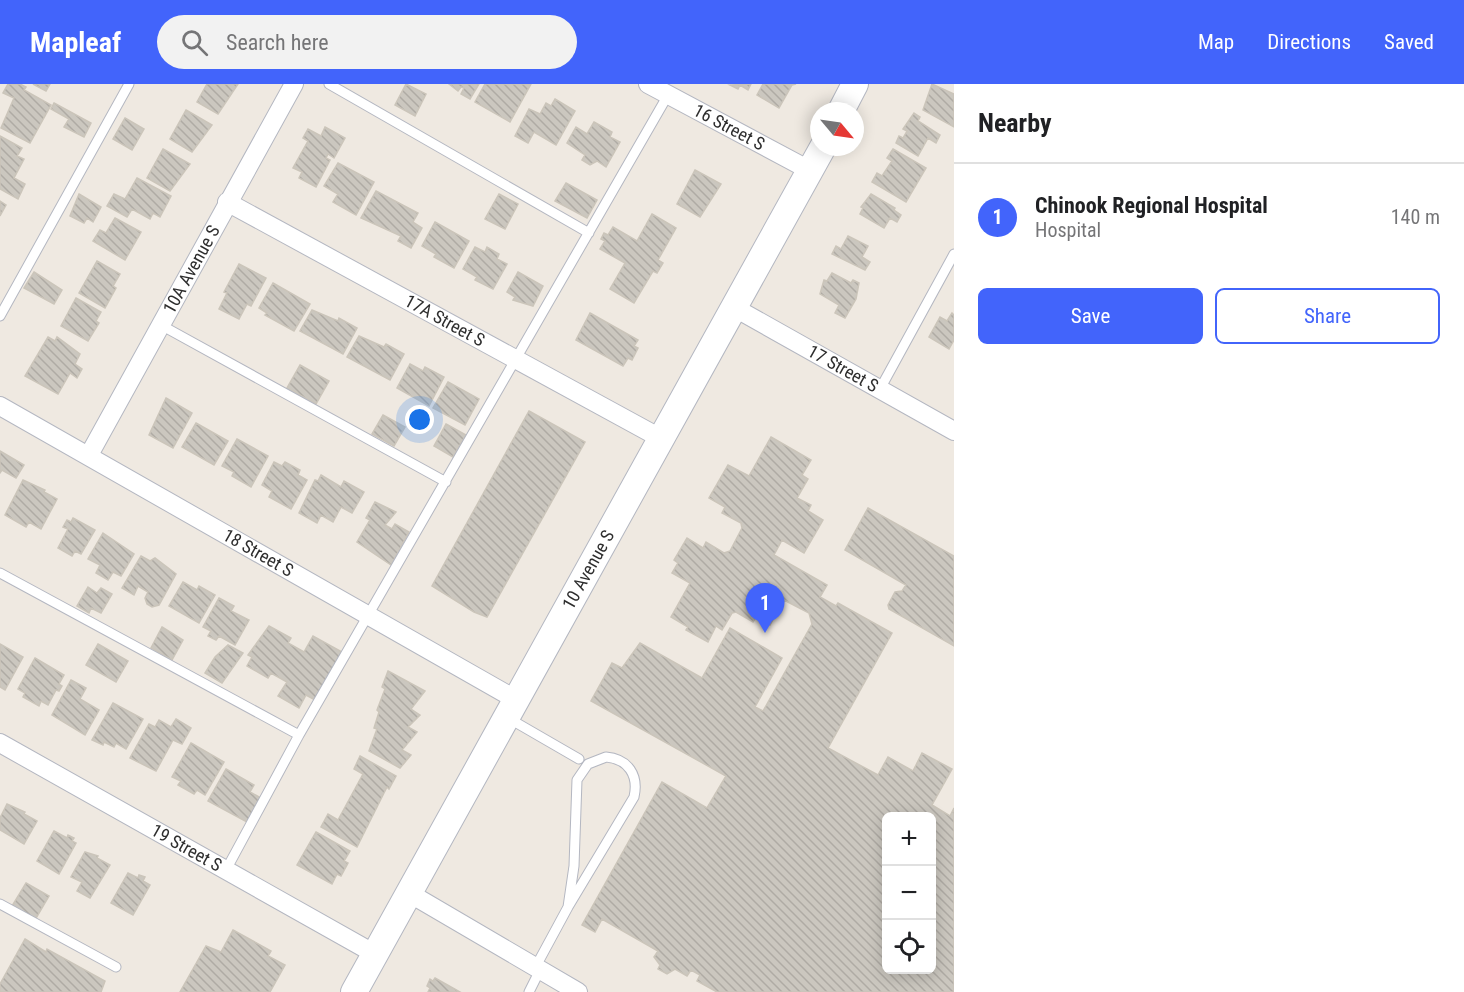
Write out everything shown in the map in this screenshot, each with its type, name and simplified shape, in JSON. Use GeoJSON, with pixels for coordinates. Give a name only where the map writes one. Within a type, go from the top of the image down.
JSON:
{"type":"FeatureCollection","features":[{"type":"Feature","properties":{"kind":"street","name":"10A Avenue S"},"geometry":{"type":"LineString","coordinates":[[89,455],[159,324],[294,84]]}},
{"type":"Feature","properties":{"kind":"street","name":"16 Street S"},"geometry":{"type":"LineString","coordinates":[[648,84],[811,171]]}},
{"type":"Feature","properties":{"kind":"street"},"geometry":{"type":"LineString","coordinates":[[846,102],[855,84]]}},
{"type":"Feature","properties":{"kind":"street","name":"10 Avenue S"},"geometry":{"type":"LineString","coordinates":[[354,992],[818,156]]}},
{"type":"Feature","properties":{"kind":"street","name":"17A Street S"},"geometry":{"type":"LineString","coordinates":[[227,202],[662,439]]}},
{"type":"Feature","properties":{"kind":"street","name":"17 Street S"},"geometry":{"type":"LineString","coordinates":[[735,308],[954,430]]}},
{"type":"Feature","properties":{"kind":"street","name":"18 Street S"},"geometry":{"type":"LineString","coordinates":[[0,406],[369,616],[510,708]]}},
{"type":"Feature","properties":{"kind":"street","name":"19 Street S"},"geometry":{"type":"LineString","coordinates":[[0,743],[375,954]]}},
{"type":"Feature","properties":{"kind":"street"},"geometry":{"type":"LineString","coordinates":[[409,893],[578,992]]}},
{"type":"Feature","properties":{"kind":"lane"},"geometry":{"type":"LineString","coordinates":[[0,316],[129,84]]}},
{"type":"Feature","properties":{"kind":"lane"},"geometry":{"type":"LineString","coordinates":[[329,84],[589,233]]}},
{"type":"Feature","properties":{"kind":"lane"},"geometry":{"type":"LineString","coordinates":[[226,870],[299,735],[668,95]]}},
{"type":"Feature","properties":{"kind":"lane"},"geometry":{"type":"LineString","coordinates":[[880,389],[954,254]]}},
{"type":"Feature","properties":{"kind":"lane"},"geometry":{"type":"LineString","coordinates":[[159,324],[446,482]]}},
{"type":"Feature","properties":{"kind":"lane"},"geometry":{"type":"LineString","coordinates":[[0,573],[299,735]]}},
{"type":"Feature","properties":{"kind":"lane"},"geometry":{"type":"LineString","coordinates":[[510,708],[579,759]]}},
{"type":"Feature","properties":{"kind":"lane"},"geometry":{"type":"LineString","coordinates":[[529,992],[568,908],[634,797],[635,778],[631,769],[615,758],[596,759],[588,764],[578,780],[574,866],[568,908]]}},
{"type":"Feature","properties":{"kind":"lane"},"geometry":{"type":"LineString","coordinates":[[0,904],[116,967]]}},
{"type":"Feature","properties":{"kind":"building"},"geometry":{"type":"Polygon","coordinates":[[[8,84],[20,84],[26,87],[24,90],[51,105],[30,143],[1,128],[14,98],[3,93],[8,84]]]}},
{"type":"Feature","properties":{"kind":"building"},"geometry":{"type":"Polygon","coordinates":[[[33,84],[50,84],[46,91],[33,84]]]}},
{"type":"Feature","properties":{"kind":"building"},"geometry":{"type":"Polygon","coordinates":[[[207,84],[238,84],[218,114],[197,102],[207,84]]]}},
{"type":"Feature","properties":{"kind":"building"},"geometry":{"type":"Polygon","coordinates":[[[406,84],[426,94],[415,116],[395,105],[406,84]]]}},
{"type":"Feature","properties":{"kind":"building"},"geometry":{"type":"Polygon","coordinates":[[[449,84],[479,84],[470,99],[461,94],[464,88],[461,87],[458,91],[449,84]]]}},
{"type":"Feature","properties":{"kind":"building"},"geometry":{"type":"Polygon","coordinates":[[[485,84],[531,84],[510,122],[475,102],[485,84]]]}},
{"type":"Feature","properties":{"kind":"building"},"geometry":{"type":"Polygon","coordinates":[[[751,84],[748,90],[740,85],[738,89],[730,85],[751,84]]]}},
{"type":"Feature","properties":{"kind":"building"},"geometry":{"type":"Polygon","coordinates":[[[763,84],[796,84],[792,85],[779,108],[757,95],[763,84]]]}},
{"type":"Feature","properties":{"kind":"building"},"geometry":{"type":"Polygon","coordinates":[[[932,84],[954,94],[954,127],[923,110],[932,84]]]}},
{"type":"Feature","properties":{"kind":"building"},"geometry":{"type":"Polygon","coordinates":[[[555,99],[575,111],[556,145],[534,132],[528,143],[515,136],[529,109],[540,114],[546,103],[551,106],[555,99]]]}},
{"type":"Feature","properties":{"kind":"building"},"geometry":{"type":"Polygon","coordinates":[[[54,103],[91,123],[84,137],[64,127],[69,119],[51,109],[54,103]]]}},
{"type":"Feature","properties":{"kind":"building"},"geometry":{"type":"Polygon","coordinates":[[[186,110],[212,125],[192,152],[170,139],[186,110]]]}},
{"type":"Feature","properties":{"kind":"building"},"geometry":{"type":"Polygon","coordinates":[[[914,113],[920,117],[918,121],[940,135],[936,143],[928,138],[918,156],[896,143],[899,136],[903,138],[907,131],[903,129],[914,113]]]}},
{"type":"Feature","properties":{"kind":"building"},"geometry":{"type":"Polygon","coordinates":[[[125,118],[144,129],[132,150],[113,139],[125,118]]]}},
{"type":"Feature","properties":{"kind":"building"},"geometry":{"type":"Polygon","coordinates":[[[594,122],[612,132],[610,137],[620,142],[606,167],[597,161],[590,165],[582,160],[585,155],[567,143],[576,127],[587,134],[594,122]]]}},
{"type":"Feature","properties":{"kind":"building"},"geometry":{"type":"Polygon","coordinates":[[[325,127],[345,138],[334,158],[328,154],[326,158],[330,160],[316,187],[299,178],[302,172],[293,168],[308,141],[303,138],[308,129],[321,136],[325,127]]]}},
{"type":"Feature","properties":{"kind":"building"},"geometry":{"type":"Polygon","coordinates":[[[0,136],[22,148],[17,156],[24,159],[14,178],[25,184],[18,199],[0,189],[0,136]]]}},
{"type":"Feature","properties":{"kind":"building"},"geometry":{"type":"Polygon","coordinates":[[[163,149],[190,164],[170,191],[147,178],[163,149]]]}},
{"type":"Feature","properties":{"kind":"building"},"geometry":{"type":"Polygon","coordinates":[[[893,149],[926,168],[906,202],[872,182],[877,173],[882,176],[892,161],[887,158],[893,149]]]}},
{"type":"Feature","properties":{"kind":"building"},"geometry":{"type":"Polygon","coordinates":[[[338,163],[374,182],[356,215],[333,202],[338,194],[324,186],[338,163]]]}},
{"type":"Feature","properties":{"kind":"building"},"geometry":{"type":"Polygon","coordinates":[[[695,170],[721,184],[700,217],[677,204],[695,170]]]}},
{"type":"Feature","properties":{"kind":"building"},"geometry":{"type":"Polygon","coordinates":[[[137,178],[171,196],[160,217],[153,213],[150,219],[132,209],[127,217],[107,206],[114,194],[125,199],[137,178]]]}},
{"type":"Feature","properties":{"kind":"building"},"geometry":{"type":"Polygon","coordinates":[[[566,183],[597,200],[587,218],[555,201],[566,183]]]}},
{"type":"Feature","properties":{"kind":"building"},"geometry":{"type":"Polygon","coordinates":[[[376,191],[418,213],[413,222],[422,228],[411,248],[398,241],[401,236],[361,218],[376,191]]]}},
{"type":"Feature","properties":{"kind":"building"},"geometry":{"type":"Polygon","coordinates":[[[79,194],[101,207],[93,222],[87,218],[84,223],[70,216],[79,194]]]}},
{"type":"Feature","properties":{"kind":"building"},"geometry":{"type":"Polygon","coordinates":[[[499,194],[518,204],[505,229],[485,219],[499,194]]]}},
{"type":"Feature","properties":{"kind":"building"},"geometry":{"type":"Polygon","coordinates":[[[871,194],[895,208],[894,210],[901,215],[897,222],[890,218],[884,228],[860,214],[863,208],[861,207],[871,194]]]}},
{"type":"Feature","properties":{"kind":"building"},"geometry":{"type":"Polygon","coordinates":[[[0,201],[6,205],[0,216],[0,201]]]}},
{"type":"Feature","properties":{"kind":"building"},"geometry":{"type":"Polygon","coordinates":[[[652,214],[676,228],[658,260],[663,263],[657,273],[653,271],[634,303],[610,289],[625,263],[600,249],[605,241],[601,239],[604,233],[608,235],[613,227],[637,241],[652,214]]]}},
{"type":"Feature","properties":{"kind":"building"},"geometry":{"type":"Polygon","coordinates":[[[115,218],[141,232],[125,260],[93,241],[100,230],[106,233],[115,218]]]}},
{"type":"Feature","properties":{"kind":"building"},"geometry":{"type":"Polygon","coordinates":[[[435,222],[469,241],[454,268],[434,257],[436,254],[422,246],[435,222]]]}},
{"type":"Feature","properties":{"kind":"building"},"geometry":{"type":"Polygon","coordinates":[[[848,236],[868,246],[862,257],[870,262],[865,270],[832,254],[836,246],[841,249],[848,236]]]}},
{"type":"Feature","properties":{"kind":"building"},"geometry":{"type":"Polygon","coordinates":[[[475,247],[485,252],[487,247],[499,254],[497,259],[507,264],[493,289],[475,280],[477,277],[463,269],[475,247]]]}},
{"type":"Feature","properties":{"kind":"building"},"geometry":{"type":"Polygon","coordinates":[[[97,261],[120,274],[113,286],[116,288],[105,308],[79,293],[97,261]]]}},
{"type":"Feature","properties":{"kind":"building"},"geometry":{"type":"Polygon","coordinates":[[[239,264],[266,278],[251,306],[247,304],[239,319],[219,309],[227,293],[224,292],[239,264]]]}},
{"type":"Feature","properties":{"kind":"building"},"geometry":{"type":"Polygon","coordinates":[[[34,272],[62,290],[54,304],[24,288],[34,272]]]}},
{"type":"Feature","properties":{"kind":"building"},"geometry":{"type":"Polygon","coordinates":[[[518,272],[543,286],[533,306],[513,300],[515,297],[507,292],[518,272]]]}},
{"type":"Feature","properties":{"kind":"building"},"geometry":{"type":"Polygon","coordinates":[[[832,273],[851,283],[853,280],[859,283],[856,299],[845,318],[835,313],[839,305],[820,294],[824,280],[827,281],[832,273]]]}},
{"type":"Feature","properties":{"kind":"building"},"geometry":{"type":"Polygon","coordinates":[[[273,283],[310,304],[294,331],[265,315],[267,313],[259,308],[273,283]]]}},
{"type":"Feature","properties":{"kind":"building"},"geometry":{"type":"Polygon","coordinates":[[[76,298],[101,312],[96,321],[99,323],[88,341],[61,326],[76,298]]]}},
{"type":"Feature","properties":{"kind":"building"},"geometry":{"type":"Polygon","coordinates":[[[312,310],[338,321],[339,318],[357,328],[343,354],[300,331],[312,310]]]}},
{"type":"Feature","properties":{"kind":"building"},"geometry":{"type":"Polygon","coordinates":[[[590,313],[638,340],[634,346],[638,348],[632,360],[628,358],[623,366],[576,340],[590,313]]]}},
{"type":"Feature","properties":{"kind":"building"},"geometry":{"type":"Polygon","coordinates":[[[952,313],[954,315],[954,340],[949,349],[929,337],[940,317],[947,321],[952,313]]]}},
{"type":"Feature","properties":{"kind":"building"},"geometry":{"type":"Polygon","coordinates":[[[359,336],[384,347],[386,344],[404,354],[390,380],[347,357],[359,336]]]}},
{"type":"Feature","properties":{"kind":"building"},"geometry":{"type":"Polygon","coordinates":[[[48,337],[55,341],[57,337],[80,354],[75,364],[82,369],[77,378],[70,373],[58,394],[25,376],[48,337]]]}},
{"type":"Feature","properties":{"kind":"building"},"geometry":{"type":"Polygon","coordinates":[[[410,364],[423,371],[425,367],[444,377],[429,406],[397,388],[410,364]]]}},
{"type":"Feature","properties":{"kind":"building"},"geometry":{"type":"Polygon","coordinates":[[[300,365],[329,381],[316,404],[287,388],[300,365]]]}},
{"type":"Feature","properties":{"kind":"building"},"geometry":{"type":"Polygon","coordinates":[[[448,382],[479,399],[465,425],[433,408],[448,382]]]}},
{"type":"Feature","properties":{"kind":"building"},"geometry":{"type":"Polygon","coordinates":[[[166,398],[192,413],[173,448],[149,435],[166,398]]]}},
{"type":"Feature","properties":{"kind":"building"},"geometry":{"type":"Polygon","coordinates":[[[529,411],[585,442],[487,617],[474,612],[432,586],[529,411]]]}},
{"type":"Feature","properties":{"kind":"building"},"geometry":{"type":"Polygon","coordinates":[[[383,415],[405,427],[394,446],[372,434],[383,415]]]}},
{"type":"Feature","properties":{"kind":"building"},"geometry":{"type":"Polygon","coordinates":[[[196,423],[228,441],[214,465],[182,447],[196,423]]]}},
{"type":"Feature","properties":{"kind":"building"},"geometry":{"type":"Polygon","coordinates":[[[446,424],[466,435],[453,457],[434,446],[446,424]]]}},
{"type":"Feature","properties":{"kind":"building"},"geometry":{"type":"Polygon","coordinates":[[[771,437],[811,460],[802,475],[808,479],[797,498],[811,505],[808,511],[823,520],[804,553],[782,540],[774,555],[827,585],[820,597],[836,606],[838,603],[892,633],[828,748],[878,775],[888,757],[913,771],[922,753],[952,769],[932,805],[950,816],[954,808],[954,992],[717,992],[697,981],[700,975],[691,970],[687,976],[675,969],[667,974],[658,969],[660,965],[654,957],[658,951],[602,919],[595,932],[582,925],[662,782],[707,808],[726,776],[591,701],[612,663],[622,668],[640,643],[702,678],[730,628],[782,658],[755,707],[763,711],[812,624],[809,613],[784,600],[770,625],[756,617],[753,622],[736,612],[732,613],[722,630],[716,626],[708,642],[686,630],[688,627],[671,617],[690,583],[672,573],[678,563],[674,560],[687,538],[703,548],[706,542],[724,553],[730,551],[742,528],[741,523],[722,513],[725,507],[709,498],[728,465],[749,476],[771,437]]]}},
{"type":"Feature","properties":{"kind":"building"},"geometry":{"type":"Polygon","coordinates":[[[237,439],[268,456],[251,487],[232,476],[234,472],[222,466],[237,439]]]}},
{"type":"Feature","properties":{"kind":"building"},"geometry":{"type":"Polygon","coordinates":[[[0,451],[24,465],[16,478],[2,470],[0,473],[0,451]]]}},
{"type":"Feature","properties":{"kind":"building"},"geometry":{"type":"Polygon","coordinates":[[[274,462],[282,466],[285,462],[300,470],[298,475],[307,480],[291,509],[269,497],[272,491],[262,485],[274,462]]]}},
{"type":"Feature","properties":{"kind":"building"},"geometry":{"type":"Polygon","coordinates":[[[321,475],[341,487],[344,481],[364,492],[352,513],[341,507],[333,522],[321,515],[317,523],[299,513],[315,480],[318,481],[321,475]]]}},
{"type":"Feature","properties":{"kind":"building"},"geometry":{"type":"Polygon","coordinates":[[[23,480],[45,490],[44,492],[57,499],[41,529],[29,522],[26,527],[5,515],[23,480]]]}},
{"type":"Feature","properties":{"kind":"building"},"geometry":{"type":"Polygon","coordinates":[[[375,502],[396,512],[385,525],[392,529],[395,524],[409,532],[391,565],[357,542],[370,520],[366,518],[375,502]]]}},
{"type":"Feature","properties":{"kind":"building"},"geometry":{"type":"Polygon","coordinates":[[[868,508],[954,556],[954,646],[889,609],[888,605],[895,592],[902,591],[906,585],[845,550],[868,508]]]}},
{"type":"Feature","properties":{"kind":"building"},"geometry":{"type":"Polygon","coordinates":[[[73,518],[95,530],[81,554],[75,551],[72,556],[58,548],[68,529],[63,527],[67,520],[71,522],[73,518]]]}},
{"type":"Feature","properties":{"kind":"building"},"geometry":{"type":"Polygon","coordinates":[[[103,533],[134,554],[121,576],[113,572],[108,580],[96,573],[100,565],[88,559],[103,533]]]}},
{"type":"Feature","properties":{"kind":"building"},"geometry":{"type":"Polygon","coordinates":[[[141,556],[150,561],[155,558],[176,574],[159,605],[152,607],[147,604],[145,598],[148,592],[138,586],[134,595],[122,588],[141,556]]]}},
{"type":"Feature","properties":{"kind":"building"},"geometry":{"type":"Polygon","coordinates":[[[183,582],[197,590],[199,586],[215,595],[199,623],[169,606],[183,582]]]}},
{"type":"Feature","properties":{"kind":"building"},"geometry":{"type":"Polygon","coordinates":[[[88,587],[97,593],[101,588],[112,594],[101,613],[91,608],[89,613],[77,606],[88,587]]]}},
{"type":"Feature","properties":{"kind":"building"},"geometry":{"type":"Polygon","coordinates":[[[219,598],[234,606],[231,611],[249,620],[235,645],[219,636],[216,640],[208,636],[211,631],[203,627],[219,598]]]}},
{"type":"Feature","properties":{"kind":"building"},"geometry":{"type":"Polygon","coordinates":[[[269,626],[291,638],[288,643],[304,652],[313,636],[342,652],[315,700],[306,695],[299,708],[278,696],[287,682],[271,673],[268,678],[247,666],[252,657],[248,655],[269,626]]]}},
{"type":"Feature","properties":{"kind":"building"},"geometry":{"type":"Polygon","coordinates":[[[162,627],[183,640],[172,660],[151,648],[162,627]]]}},
{"type":"Feature","properties":{"kind":"building"},"geometry":{"type":"Polygon","coordinates":[[[0,644],[23,657],[5,690],[0,687],[0,644]]]}},
{"type":"Feature","properties":{"kind":"building"},"geometry":{"type":"Polygon","coordinates":[[[98,644],[128,661],[116,682],[86,665],[98,644]]]}},
{"type":"Feature","properties":{"kind":"building"},"geometry":{"type":"Polygon","coordinates":[[[228,645],[243,653],[222,683],[205,673],[215,657],[228,645]]]}},
{"type":"Feature","properties":{"kind":"building"},"geometry":{"type":"Polygon","coordinates":[[[35,658],[64,675],[59,684],[62,686],[59,691],[56,690],[48,705],[41,701],[39,706],[23,697],[25,693],[18,689],[35,658]]]}},
{"type":"Feature","properties":{"kind":"building"},"geometry":{"type":"Polygon","coordinates":[[[388,671],[425,691],[411,709],[420,715],[408,727],[417,732],[402,750],[411,755],[400,768],[369,751],[377,729],[374,728],[379,712],[377,710],[385,689],[382,687],[388,671]]]}},
{"type":"Feature","properties":{"kind":"building"},"geometry":{"type":"Polygon","coordinates":[[[71,680],[86,688],[80,699],[99,710],[85,735],[52,715],[71,680]]]}},
{"type":"Feature","properties":{"kind":"building"},"geometry":{"type":"Polygon","coordinates":[[[113,703],[143,719],[126,749],[116,743],[114,747],[92,740],[113,703]]]}},
{"type":"Feature","properties":{"kind":"building"},"geometry":{"type":"Polygon","coordinates":[[[176,719],[191,728],[182,744],[173,740],[156,771],[130,758],[149,724],[155,727],[159,720],[171,727],[176,719]]]}},
{"type":"Feature","properties":{"kind":"building"},"geometry":{"type":"Polygon","coordinates":[[[191,743],[224,762],[205,795],[197,790],[194,794],[178,785],[181,781],[172,777],[191,743]]]}},
{"type":"Feature","properties":{"kind":"building"},"geometry":{"type":"Polygon","coordinates":[[[360,756],[396,776],[389,789],[387,787],[357,847],[321,827],[328,814],[338,820],[363,774],[354,769],[360,756]]]}},
{"type":"Feature","properties":{"kind":"building"},"geometry":{"type":"Polygon","coordinates":[[[226,769],[254,785],[250,792],[261,798],[247,822],[208,801],[226,769]]]}},
{"type":"Feature","properties":{"kind":"building"},"geometry":{"type":"Polygon","coordinates":[[[7,804],[25,812],[24,814],[37,821],[24,844],[0,830],[0,818],[7,804]]]}},
{"type":"Feature","properties":{"kind":"building"},"geometry":{"type":"Polygon","coordinates":[[[54,831],[67,838],[68,835],[74,838],[72,841],[76,843],[59,874],[37,861],[54,831]]]}},
{"type":"Feature","properties":{"kind":"building"},"geometry":{"type":"Polygon","coordinates":[[[316,832],[350,851],[344,861],[348,863],[341,876],[337,874],[332,884],[297,865],[316,832]]]}},
{"type":"Feature","properties":{"kind":"building"},"geometry":{"type":"Polygon","coordinates":[[[85,852],[98,856],[97,858],[110,865],[90,898],[77,891],[82,882],[71,877],[85,852]]]}},
{"type":"Feature","properties":{"kind":"building"},"geometry":{"type":"Polygon","coordinates":[[[128,873],[138,878],[139,875],[145,877],[143,881],[150,885],[133,915],[111,903],[128,873]]]}},
{"type":"Feature","properties":{"kind":"building"},"geometry":{"type":"Polygon","coordinates":[[[26,883],[49,896],[35,920],[12,906],[26,883]]]}},
{"type":"Feature","properties":{"kind":"building"},"geometry":{"type":"Polygon","coordinates":[[[233,930],[271,951],[268,956],[285,965],[270,992],[180,992],[206,946],[221,952],[233,930]]]}},
{"type":"Feature","properties":{"kind":"building"},"geometry":{"type":"Polygon","coordinates":[[[25,939],[105,981],[101,992],[0,992],[0,984],[25,939]]]}},
{"type":"Feature","properties":{"kind":"building"},"geometry":{"type":"Polygon","coordinates":[[[435,978],[460,992],[428,992],[430,988],[427,986],[430,979],[433,981],[435,978]]]}},
{"type":"Feature","properties":{"kind":"place","name":"Chinook Regional Hospital"},"geometry":{"type":"Point","coordinates":[765,633]}}]}
